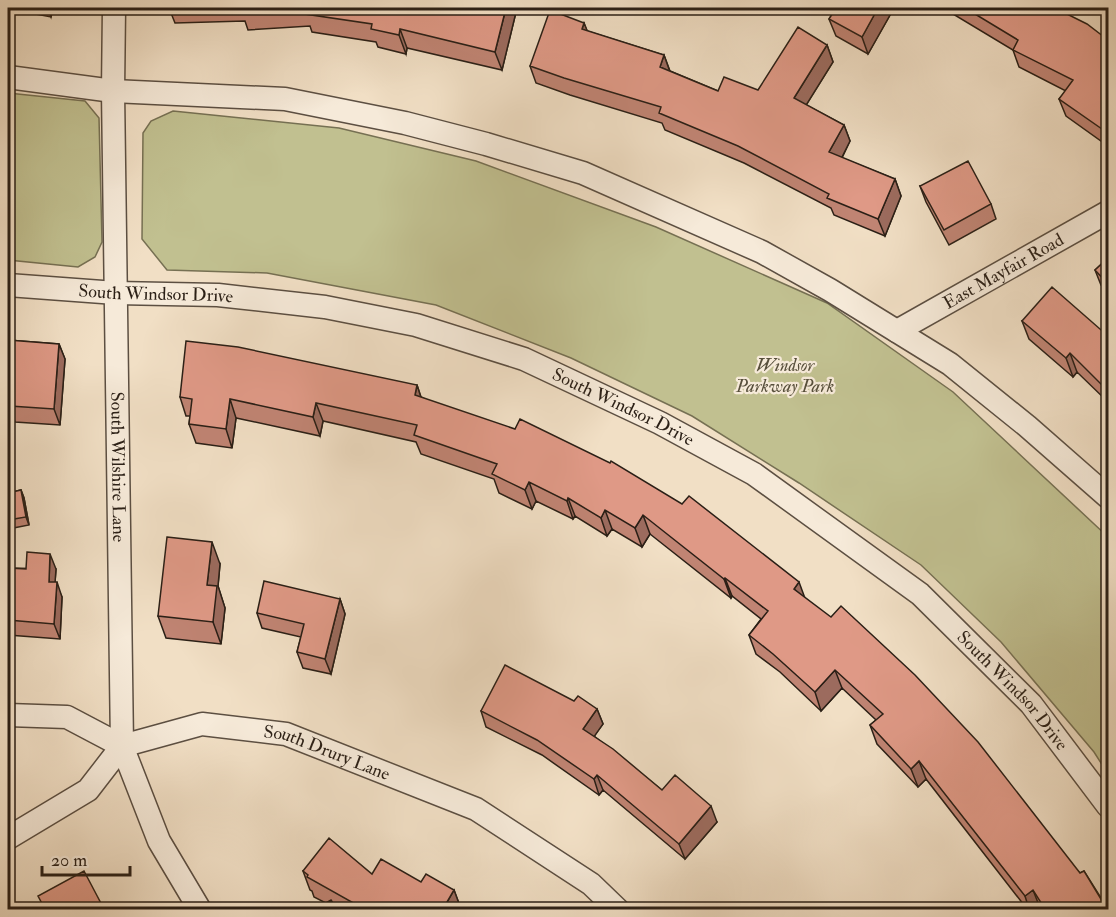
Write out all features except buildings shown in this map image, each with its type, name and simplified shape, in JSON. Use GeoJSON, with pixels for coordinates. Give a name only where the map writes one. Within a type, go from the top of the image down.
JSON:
{"type":"FeatureCollection","features":[{"type":"Feature","properties":{"kind":"street","name":"South Wilshire Lane"},"geometry":{"type":"LineString","coordinates":[[114,8],[113,91],[122,746],[159,841],[200,909]]}},
{"type":"Feature","properties":{"kind":"street"},"geometry":{"type":"LineString","coordinates":[[8,77],[113,91],[285,99],[405,123],[583,173],[762,252],[897,331],[950,364],[1108,496]]}},
{"type":"Feature","properties":{"kind":"street","name":"East Mayfair Road"},"geometry":{"type":"LineString","coordinates":[[897,331],[1108,212]]}},
{"type":"Feature","properties":{"kind":"street","name":"South Windsor Drive"},"geometry":{"type":"LineString","coordinates":[[8,285],[116,293],[218,295],[325,307],[416,324],[524,359],[660,423],[754,474],[920,594],[1031,704],[1108,806]]}},
{"type":"Feature","properties":{"kind":"street"},"geometry":{"type":"LineString","coordinates":[[8,715],[67,717],[122,746],[88,790],[8,838]]}},
{"type":"Feature","properties":{"kind":"street","name":"South Drury Lane"},"geometry":{"type":"LineString","coordinates":[[122,746],[202,724],[286,734],[476,809],[591,884],[618,909]]}},
{"type":"Feature","properties":{"kind":"green space"},"geometry":{"type":"Polygon","coordinates":[[[8,93],[85,101],[99,118],[102,242],[95,257],[78,267],[8,260],[8,93]]]}},
{"type":"Feature","properties":{"kind":"green space","name":"Windsor Parkway Park"},"geometry":{"type":"Polygon","coordinates":[[[173,111],[339,128],[476,161],[656,227],[827,303],[953,392],[1108,537],[1108,774],[1094,752],[1001,642],[921,565],[799,483],[692,416],[571,358],[436,305],[267,273],[167,270],[142,239],[143,133],[151,121],[173,111]]]}}]}
